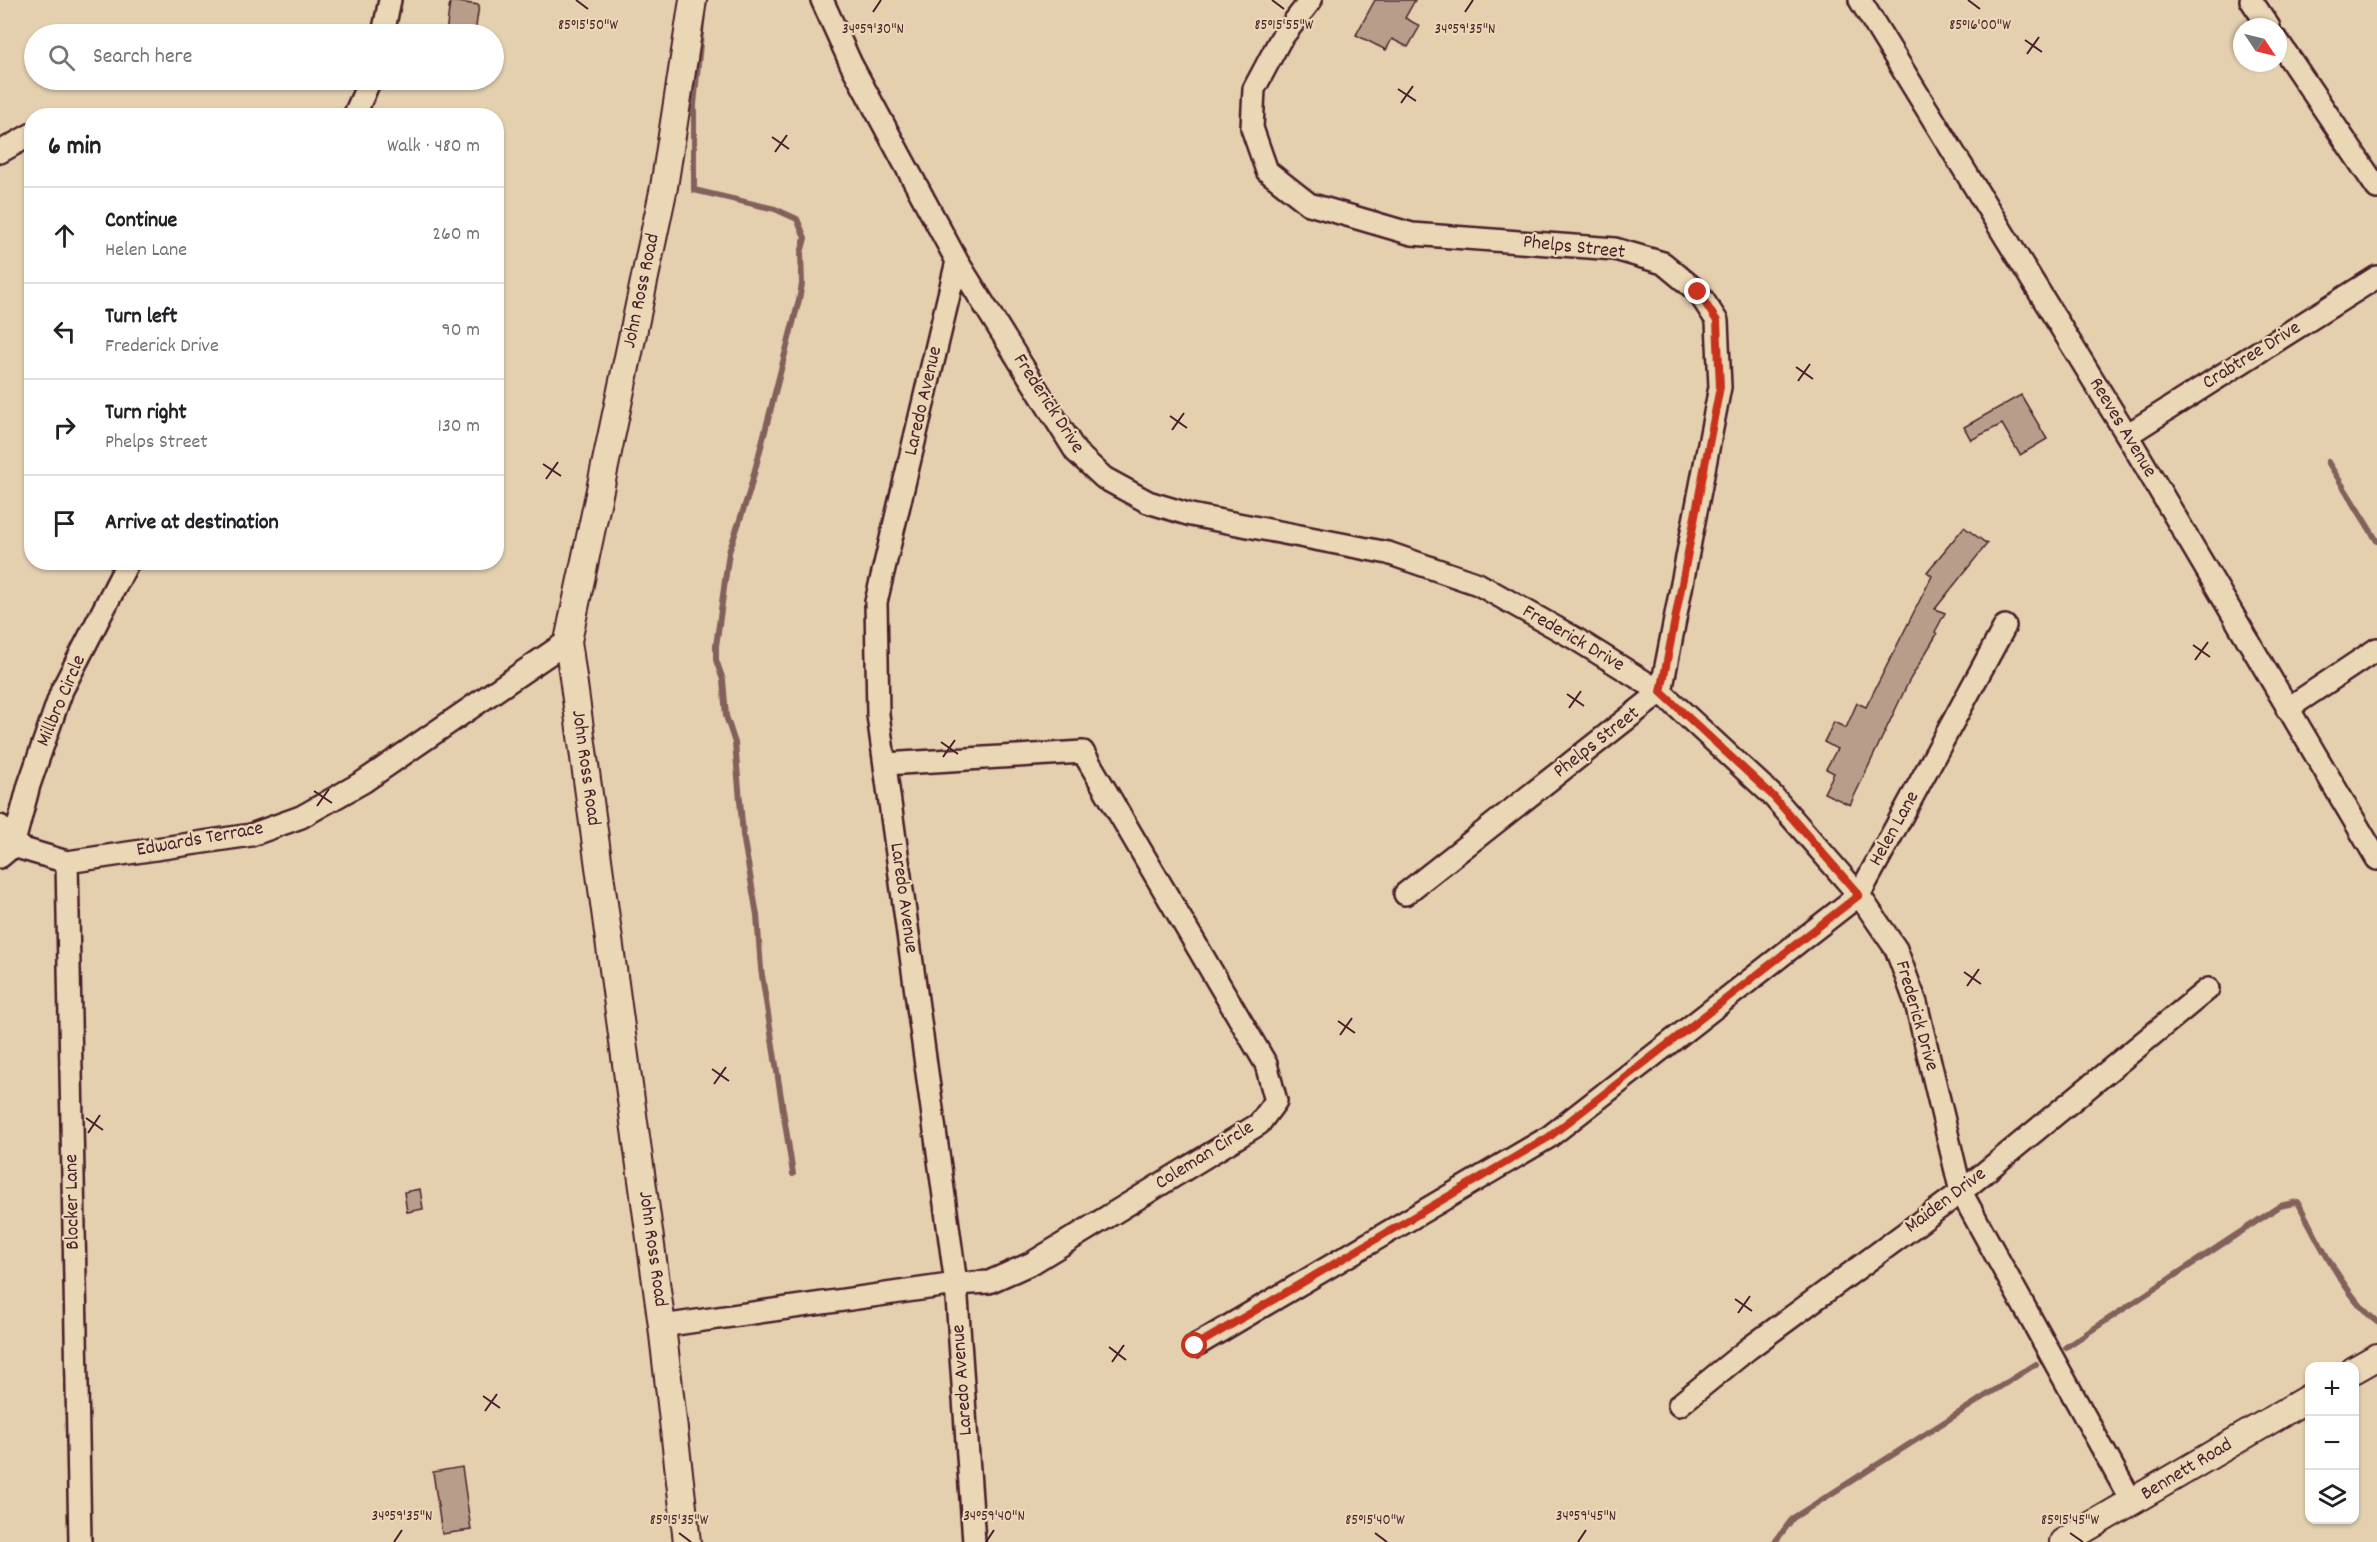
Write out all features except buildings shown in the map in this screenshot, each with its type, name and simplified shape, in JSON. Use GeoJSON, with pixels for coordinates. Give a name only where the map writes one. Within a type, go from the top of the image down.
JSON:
{"type":"FeatureCollection","features":[{"type":"Feature","properties":{"kind":"street"},"geometry":{"type":"LineString","coordinates":[[385,24],[390,0]]}},
{"type":"Feature","properties":{"kind":"street","name":"John Ross Road"},"geometry":{"type":"LineString","coordinates":[[687,1542],[662,1326],[568,641],[664,187],[693,0]]}},
{"type":"Feature","properties":{"kind":"street","name":"Frederick Drive"},"geometry":{"type":"LineString","coordinates":[[822,0],[852,64],[957,261],[1076,452],[1104,478],[1149,502],[1191,515],[1388,553],[1478,584],[1576,639],[1661,692],[1772,795],[1859,895],[1896,949],[1916,1003],[1961,1192],[2132,1502]]}},
{"type":"Feature","properties":{"kind":"street","name":"Phelps Street"},"geometry":{"type":"LineString","coordinates":[[1311,0],[1280,40],[1254,88],[1252,128],[1267,171],[1309,204],[1412,234],[1616,249],[1663,262],[1698,292],[1717,321],[1720,387],[1661,692],[1405,894]]}},
{"type":"Feature","properties":{"kind":"street","name":"Reeves Avenue"},"geometry":{"type":"LineString","coordinates":[[1860,0],[2127,435],[2377,859]]}},
{"type":"Feature","properties":{"kind":"street"},"geometry":{"type":"LineString","coordinates":[[2251,0],[2263,18]]}},
{"type":"Feature","properties":{"kind":"street"},"geometry":{"type":"LineString","coordinates":[[2287,54],[2377,188]]}},
{"type":"Feature","properties":{"kind":"street"},"geometry":{"type":"LineString","coordinates":[[358,108],[366,90]]}},
{"type":"Feature","properties":{"kind":"street"},"geometry":{"type":"LineString","coordinates":[[0,152],[24,138]]}},
{"type":"Feature","properties":{"kind":"street","name":"Laredo Avenue"},"geometry":{"type":"LineString","coordinates":[[957,261],[876,602],[878,715],[956,1284],[974,1542]]}},
{"type":"Feature","properties":{"kind":"street","name":"Crabtree Drive"},"geometry":{"type":"LineString","coordinates":[[2127,435],[2377,277]]}},
{"type":"Feature","properties":{"kind":"street","name":"Millbro Circle"},"geometry":{"type":"LineString","coordinates":[[6,851],[62,690],[124,570]]}},
{"type":"Feature","properties":{"kind":"street","name":"Helen Lane"},"geometry":{"type":"LineString","coordinates":[[1195,1346],[1549,1137],[1859,895],[2005,627]]}},
{"type":"Feature","properties":{"kind":"street","name":"Edwards Terrace"},"geometry":{"type":"LineString","coordinates":[[6,851],[66,862],[251,835],[301,817],[363,782],[568,641]]}},
{"type":"Feature","properties":{"kind":"street"},"geometry":{"type":"LineString","coordinates":[[2287,709],[2377,649]]}},
{"type":"Feature","properties":{"kind":"street","name":"Coleman Circle"},"geometry":{"type":"LineString","coordinates":[[662,1326],[956,1284],[989,1282],[1032,1263],[1259,1124],[1276,1101],[1266,1064],[1083,752],[885,764]]}},
{"type":"Feature","properties":{"kind":"street"},"geometry":{"type":"LineString","coordinates":[[0,826],[6,851]]}},
{"type":"Feature","properties":{"kind":"street","name":"Blocker Lane"},"geometry":{"type":"LineString","coordinates":[[66,862],[80,1542]]}},
{"type":"Feature","properties":{"kind":"street","name":"Maiden Drive"},"geometry":{"type":"LineString","coordinates":[[1679,1405],[1748,1349],[1961,1192],[2208,989]]}},
{"type":"Feature","properties":{"kind":"street"},"geometry":{"type":"LineString","coordinates":[[2359,1368],[2377,1357]]}},
{"type":"Feature","properties":{"kind":"street","name":"Bennett Road"},"geometry":{"type":"LineString","coordinates":[[2063,1542],[2305,1400]]}},
{"type":"Feature","properties":{"kind":"waterway"},"geometry":{"type":"LineString","coordinates":[[703,13],[694,105],[694,190],[775,209],[797,219],[805,238],[801,253],[802,284],[799,300],[749,493],[729,552],[716,646],[716,660],[723,680],[726,716],[735,743],[743,835],[757,915],[761,969],[793,1174]]}},
{"type":"Feature","properties":{"kind":"waterway"},"geometry":{"type":"LineString","coordinates":[[2328,462],[2377,541]]}},
{"type":"Feature","properties":{"kind":"waterway"},"geometry":{"type":"LineString","coordinates":[[2066,1347],[2280,1206],[2298,1202],[2343,1283],[2365,1311],[2377,1322]]}},
{"type":"Feature","properties":{"kind":"waterway"},"geometry":{"type":"LineString","coordinates":[[1775,1542],[1793,1518],[2036,1364]]}},
{"type":"Feature","properties":{"kind":"route"},"geometry":{"type":"LineString","coordinates":[[1195,1346],[1549,1137],[1859,895],[1772,795],[1661,692],[1720,387],[1717,321],[1698,292]]}}]}
